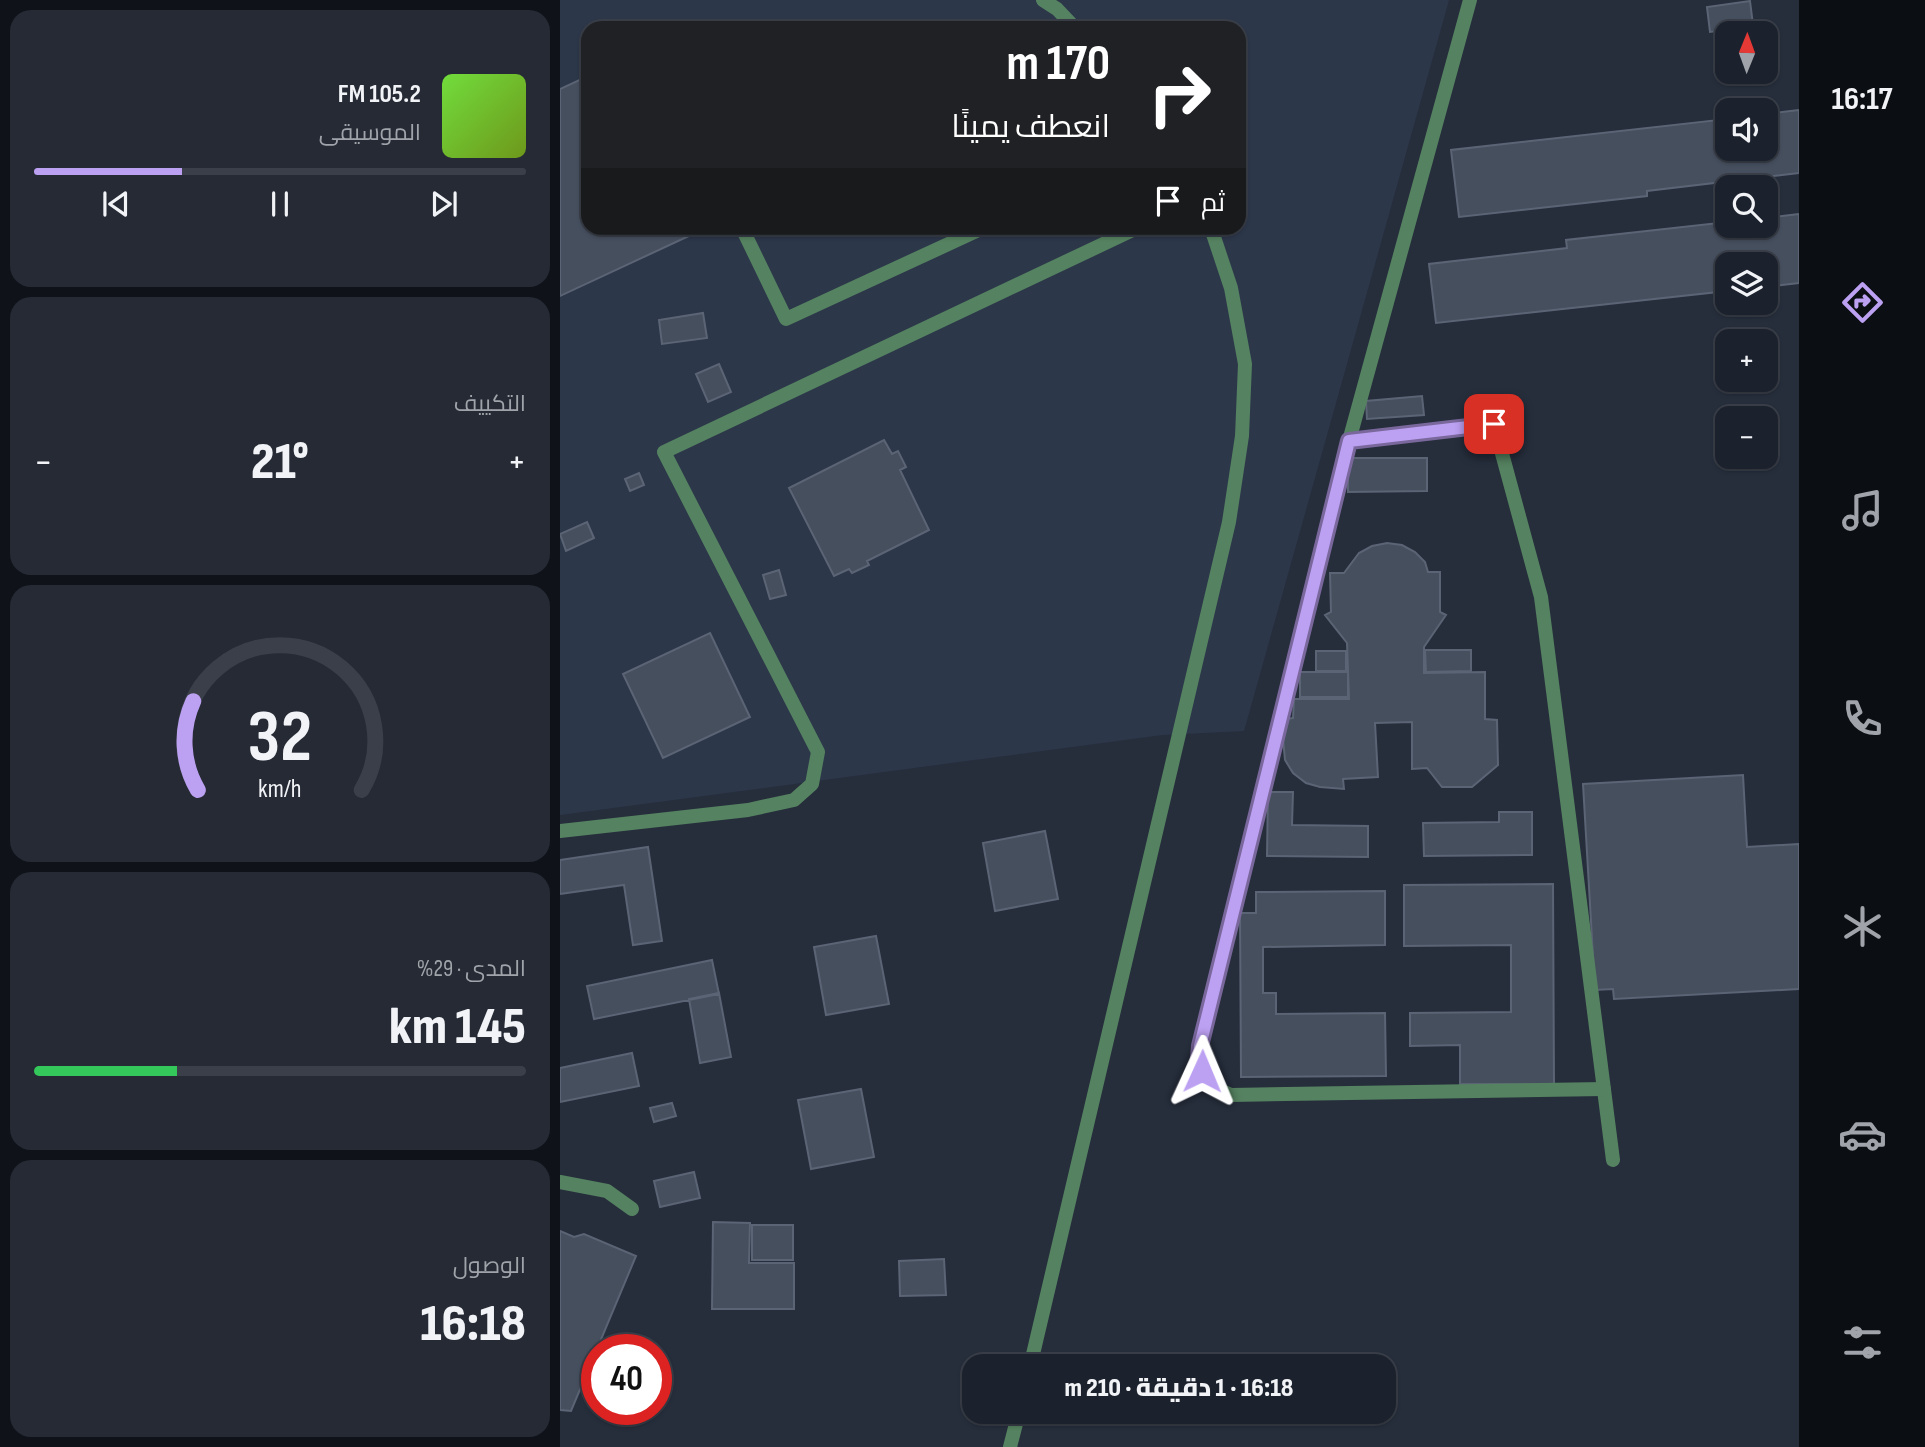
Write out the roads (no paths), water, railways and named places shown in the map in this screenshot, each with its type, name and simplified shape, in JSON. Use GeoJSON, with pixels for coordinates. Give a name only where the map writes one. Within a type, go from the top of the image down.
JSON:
{"type":"FeatureCollection","features":[{"type":"Feature","properties":{"kind":"street"},"geometry":{"type":"LineString","coordinates":[[1043,0],[1068,21]]}},
{"type":"Feature","properties":{"kind":"street"},"geometry":{"type":"LineString","coordinates":[[1470,0],[1349,441],[1199,1059],[1209,1083],[1231,1096],[1604,1088]]}},
{"type":"Feature","properties":{"kind":"street"},"geometry":{"type":"LineString","coordinates":[[745,235],[786,319],[968,235]]}},
{"type":"Feature","properties":{"kind":"street"},"geometry":{"type":"LineString","coordinates":[[560,831],[748,810],[794,800],[812,784],[818,752],[664,452],[1122,235]]}},
{"type":"Feature","properties":{"kind":"street"},"geometry":{"type":"LineString","coordinates":[[1033,1354],[1229,522],[1239,460],[1245,364],[1231,288],[1213,235]]}},
{"type":"Feature","properties":{"kind":"street"},"geometry":{"type":"LineString","coordinates":[[1349,441],[1494,424],[1541,597],[1613,1160]]}},
{"type":"Feature","properties":{"kind":"street"},"geometry":{"type":"LineString","coordinates":[[560,1182],[607,1191],[632,1209]]}},
{"type":"Feature","properties":{"kind":"street"},"geometry":{"type":"LineString","coordinates":[[1010,1447],[1016,1424]]}}]}
